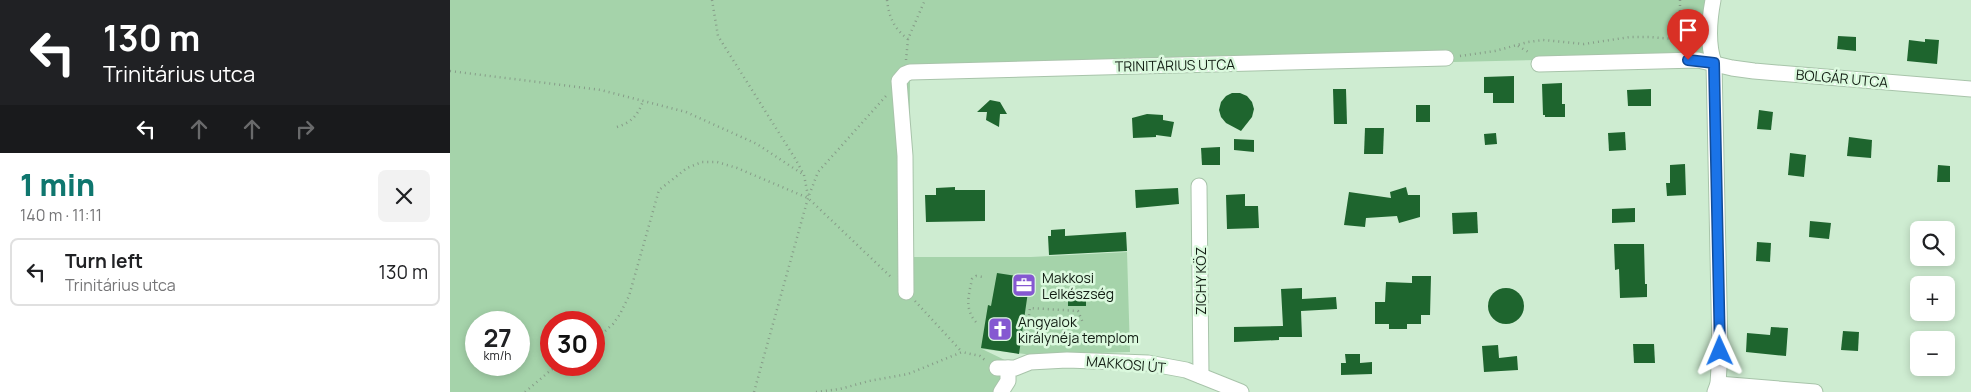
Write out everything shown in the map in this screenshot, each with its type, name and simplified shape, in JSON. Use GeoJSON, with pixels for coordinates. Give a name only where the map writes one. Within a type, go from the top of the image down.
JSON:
{"type":"FeatureCollection","features":[{"type":"Feature","properties":{"kind":"street"},"geometry":{"type":"LineString","coordinates":[[1713,0],[1710,18],[1720,351],[1716,388],[1815,392]]}},
{"type":"Feature","properties":{"kind":"street","name":"TRINITÁRIUS UTCA"},"geometry":{"type":"LineString","coordinates":[[902,77],[910,72],[1446,58]]}},
{"type":"Feature","properties":{"kind":"street"},"geometry":{"type":"LineString","coordinates":[[1539,64],[1712,58]]}},
{"type":"Feature","properties":{"kind":"street","name":"BOLGÁR UTCA"},"geometry":{"type":"LineString","coordinates":[[1712,58],[1723,66],[1754,71],[1971,88]]}},
{"type":"Feature","properties":{"kind":"street"},"geometry":{"type":"LineString","coordinates":[[902,77],[905,156],[906,292]]}},
{"type":"Feature","properties":{"kind":"street","name":"ZICHY KÖZ"},"geometry":{"type":"LineString","coordinates":[[1198,186],[1201,376]]}},
{"type":"Feature","properties":{"kind":"street","name":"MAKKOSI ÚT"},"geometry":{"type":"LineString","coordinates":[[1003,368],[1030,362],[1067,360],[1148,363],[1186,370],[1241,392]]}},
{"type":"Feature","properties":{"kind":"street"},"geometry":{"type":"LineString","coordinates":[[1001,392],[1008,381],[1003,368]]}},
{"type":"Feature","properties":{"kind":"path"},"geometry":{"type":"LineString","coordinates":[[712,0],[718,36],[788,146],[804,175],[808,198]]}},
{"type":"Feature","properties":{"kind":"path"},"geometry":{"type":"LineString","coordinates":[[887,0],[888,12],[895,27],[908,39]]}},
{"type":"Feature","properties":{"kind":"path"},"geometry":{"type":"LineString","coordinates":[[754,392],[808,198],[818,172],[902,77],[908,39],[925,0]]}},
{"type":"Feature","properties":{"kind":"path"},"geometry":{"type":"LineString","coordinates":[[1680,0],[1680,16],[1687,40]]}},
{"type":"Feature","properties":{"kind":"path"},"geometry":{"type":"LineString","coordinates":[[1446,58],[1495,51],[1528,42],[1544,40],[1584,44],[1637,36],[1687,40],[1712,58]]}},
{"type":"Feature","properties":{"kind":"path"},"geometry":{"type":"LineString","coordinates":[[450,72],[601,90],[686,112],[748,140],[804,175]]}},
{"type":"Feature","properties":{"kind":"path"},"geometry":{"type":"LineString","coordinates":[[617,127],[626,124],[638,114],[643,101]]}},
{"type":"Feature","properties":{"kind":"path"},"geometry":{"type":"LineString","coordinates":[[605,331],[620,314],[629,296],[659,190],[687,168],[702,162],[717,162],[808,198],[906,292],[962,352],[980,356],[1003,368]]}},
{"type":"Feature","properties":{"kind":"path"},"geometry":{"type":"LineString","coordinates":[[976,322],[970,316],[968,305],[972,278],[976,276],[983,277]]}},
{"type":"Feature","properties":{"kind":"path"},"geometry":{"type":"LineString","coordinates":[[1026,307],[1078,311],[1083,323]]}},
{"type":"Feature","properties":{"kind":"path"},"geometry":{"type":"LineString","coordinates":[[1027,330],[1030,308]]}},
{"type":"Feature","properties":{"kind":"path"},"geometry":{"type":"LineString","coordinates":[[816,392],[912,374],[962,352]]}},
{"type":"Feature","properties":{"kind":"path"},"geometry":{"type":"LineString","coordinates":[[525,392],[544,376]]}},
{"type":"Feature","properties":{"kind":"green space"},"geometry":{"type":"Polygon","coordinates":[[[450,0],[1713,0],[1714,63],[1539,60],[910,75],[909,257],[1031,257],[1127,252],[1130,352],[1034,355],[982,349],[1011,363],[1003,392],[450,392],[450,0]]]}},
{"type":"Feature","properties":{"kind":"building"},"geometry":{"type":"Polygon","coordinates":[[[1838,36],[1856,37],[1856,51],[1837,49],[1838,36]]]}},
{"type":"Feature","properties":{"kind":"building"},"geometry":{"type":"Polygon","coordinates":[[[1925,39],[1939,40],[1937,64],[1907,61],[1909,40],[1925,42],[1925,39]]]}},
{"type":"Feature","properties":{"kind":"building"},"geometry":{"type":"Polygon","coordinates":[[[1514,76],[1514,103],[1493,103],[1493,93],[1484,93],[1484,77],[1514,76]]]}},
{"type":"Feature","properties":{"kind":"building"},"geometry":{"type":"Polygon","coordinates":[[[1562,83],[1562,104],[1565,104],[1565,117],[1545,117],[1543,115],[1542,84],[1562,83]]]}},
{"type":"Feature","properties":{"kind":"building"},"geometry":{"type":"Polygon","coordinates":[[[1333,89],[1346,89],[1347,124],[1334,124],[1333,89]]]}},
{"type":"Feature","properties":{"kind":"building"},"geometry":{"type":"Polygon","coordinates":[[[1651,89],[1651,106],[1628,106],[1627,90],[1651,89]]]}},
{"type":"Feature","properties":{"kind":"building"},"geometry":{"type":"Polygon","coordinates":[[[1232,93],[1240,93],[1247,96],[1252,102],[1254,109],[1252,117],[1241,131],[1226,123],[1221,117],[1219,110],[1221,102],[1232,93]]]}},
{"type":"Feature","properties":{"kind":"building"},"geometry":{"type":"Polygon","coordinates":[[[990,100],[1000,102],[1007,114],[1000,114],[999,127],[986,120],[987,112],[977,112],[990,100]]]}},
{"type":"Feature","properties":{"kind":"building"},"geometry":{"type":"Polygon","coordinates":[[[1416,105],[1430,105],[1430,122],[1416,122],[1416,105]]]}},
{"type":"Feature","properties":{"kind":"building"},"geometry":{"type":"Polygon","coordinates":[[[1759,110],[1773,112],[1771,130],[1757,129],[1759,110]]]}},
{"type":"Feature","properties":{"kind":"building"},"geometry":{"type":"Polygon","coordinates":[[[1147,114],[1163,115],[1163,120],[1174,122],[1171,137],[1156,135],[1156,137],[1133,138],[1132,118],[1147,114]]]}},
{"type":"Feature","properties":{"kind":"building"},"geometry":{"type":"Polygon","coordinates":[[[1365,128],[1384,128],[1383,154],[1364,154],[1365,128]]]}},
{"type":"Feature","properties":{"kind":"building"},"geometry":{"type":"Polygon","coordinates":[[[1625,132],[1626,150],[1609,151],[1608,133],[1625,132]]]}},
{"type":"Feature","properties":{"kind":"building"},"geometry":{"type":"Polygon","coordinates":[[[1496,133],[1497,144],[1485,145],[1484,134],[1496,133]]]}},
{"type":"Feature","properties":{"kind":"building"},"geometry":{"type":"Polygon","coordinates":[[[1849,137],[1872,140],[1871,158],[1847,156],[1849,137]]]}},
{"type":"Feature","properties":{"kind":"building"},"geometry":{"type":"Polygon","coordinates":[[[1234,139],[1254,140],[1254,152],[1234,150],[1234,139]]]}},
{"type":"Feature","properties":{"kind":"building"},"geometry":{"type":"Polygon","coordinates":[[[1220,147],[1220,165],[1202,165],[1201,148],[1220,147]]]}},
{"type":"Feature","properties":{"kind":"building"},"geometry":{"type":"Polygon","coordinates":[[[1790,153],[1806,155],[1804,177],[1788,175],[1790,153]]]}},
{"type":"Feature","properties":{"kind":"building"},"geometry":{"type":"Polygon","coordinates":[[[1685,164],[1686,195],[1667,196],[1666,183],[1670,183],[1670,165],[1685,164]]]}},
{"type":"Feature","properties":{"kind":"building"},"geometry":{"type":"Polygon","coordinates":[[[1938,165],[1950,166],[1950,182],[1937,182],[1938,165]]]}},
{"type":"Feature","properties":{"kind":"building"},"geometry":{"type":"Polygon","coordinates":[[[955,187],[955,190],[985,190],[985,221],[926,222],[925,195],[936,195],[936,188],[955,187]]]}},
{"type":"Feature","properties":{"kind":"building"},"geometry":{"type":"Polygon","coordinates":[[[1406,187],[1408,195],[1420,195],[1420,217],[1399,223],[1397,216],[1366,218],[1365,227],[1344,225],[1349,192],[1391,198],[1390,192],[1406,187]]]}},
{"type":"Feature","properties":{"kind":"building"},"geometry":{"type":"Polygon","coordinates":[[[1178,188],[1179,204],[1136,208],[1135,190],[1178,188]]]}},
{"type":"Feature","properties":{"kind":"building"},"geometry":{"type":"Polygon","coordinates":[[[1245,194],[1245,206],[1258,206],[1259,228],[1227,229],[1226,195],[1245,194]]]}},
{"type":"Feature","properties":{"kind":"building"},"geometry":{"type":"Polygon","coordinates":[[[1635,208],[1635,222],[1612,223],[1612,209],[1635,208]]]}},
{"type":"Feature","properties":{"kind":"building"},"geometry":{"type":"Polygon","coordinates":[[[1477,212],[1478,233],[1453,234],[1452,213],[1477,212]]]}},
{"type":"Feature","properties":{"kind":"building"},"geometry":{"type":"Polygon","coordinates":[[[1810,221],[1831,223],[1829,239],[1809,237],[1810,221]]]}},
{"type":"Feature","properties":{"kind":"building"},"geometry":{"type":"Polygon","coordinates":[[[1065,229],[1065,236],[1126,232],[1127,251],[1049,255],[1048,236],[1051,236],[1051,230],[1065,229]]]}},
{"type":"Feature","properties":{"kind":"building"},"geometry":{"type":"Polygon","coordinates":[[[1757,242],[1771,243],[1770,262],[1756,261],[1757,242]]]}},
{"type":"Feature","properties":{"kind":"building"},"geometry":{"type":"Polygon","coordinates":[[[1614,244],[1644,244],[1647,297],[1620,298],[1619,269],[1615,270],[1614,244]]]}},
{"type":"Feature","properties":{"kind":"building","name":"Angyalok királynéja templom"},"geometry":{"type":"Polygon","coordinates":[[[997,273],[1030,278],[1019,354],[981,348],[988,305],[991,306],[997,273]]]}},
{"type":"Feature","properties":{"kind":"building"},"geometry":{"type":"Polygon","coordinates":[[[1412,276],[1431,276],[1430,315],[1421,315],[1421,324],[1407,324],[1407,329],[1389,329],[1389,324],[1375,324],[1375,302],[1385,302],[1386,282],[1412,283],[1412,276]]]}},
{"type":"Feature","properties":{"kind":"building"},"geometry":{"type":"Polygon","coordinates":[[[1302,288],[1302,299],[1336,297],[1337,309],[1301,311],[1302,337],[1279,337],[1279,340],[1234,342],[1234,327],[1283,326],[1281,289],[1302,288]]]}},
{"type":"Feature","properties":{"kind":"building"},"geometry":{"type":"Polygon","coordinates":[[[1506,288],[1513,289],[1519,293],[1523,299],[1523,313],[1519,319],[1513,323],[1506,324],[1499,323],[1493,319],[1489,313],[1488,306],[1489,299],[1493,293],[1499,289],[1506,288]]]}},
{"type":"Feature","properties":{"kind":"building"},"geometry":{"type":"Polygon","coordinates":[[[1068,295],[1086,295],[1086,306],[1068,306],[1068,295]]]}},
{"type":"Feature","properties":{"kind":"building"},"geometry":{"type":"Polygon","coordinates":[[[1771,327],[1788,328],[1786,356],[1746,352],[1747,333],[1770,335],[1771,327]]]}},
{"type":"Feature","properties":{"kind":"building"},"geometry":{"type":"Polygon","coordinates":[[[1843,331],[1859,332],[1858,351],[1841,350],[1843,331]]]}},
{"type":"Feature","properties":{"kind":"building"},"geometry":{"type":"Polygon","coordinates":[[[1633,344],[1654,344],[1655,363],[1634,363],[1633,344]]]}},
{"type":"Feature","properties":{"kind":"building"},"geometry":{"type":"Polygon","coordinates":[[[1498,345],[1499,358],[1517,356],[1518,370],[1484,372],[1482,346],[1498,345]]]}},
{"type":"Feature","properties":{"kind":"building"},"geometry":{"type":"Polygon","coordinates":[[[1345,354],[1360,354],[1360,363],[1372,362],[1372,374],[1341,375],[1341,363],[1346,363],[1345,354]]]}},
{"type":"Feature","properties":{"kind":"place","name":"Makkosi Lelkészség"},"geometry":{"type":"Point","coordinates":[1024,285]}},
{"type":"Feature","properties":{"kind":"place","name":"Angyalok királynéja templom"},"geometry":{"type":"Point","coordinates":[1000,329]}},
{"type":"Feature","properties":{"kind":"route"},"geometry":{"type":"LineString","coordinates":[[1688,60],[1714,63],[1720,351]]}}]}
